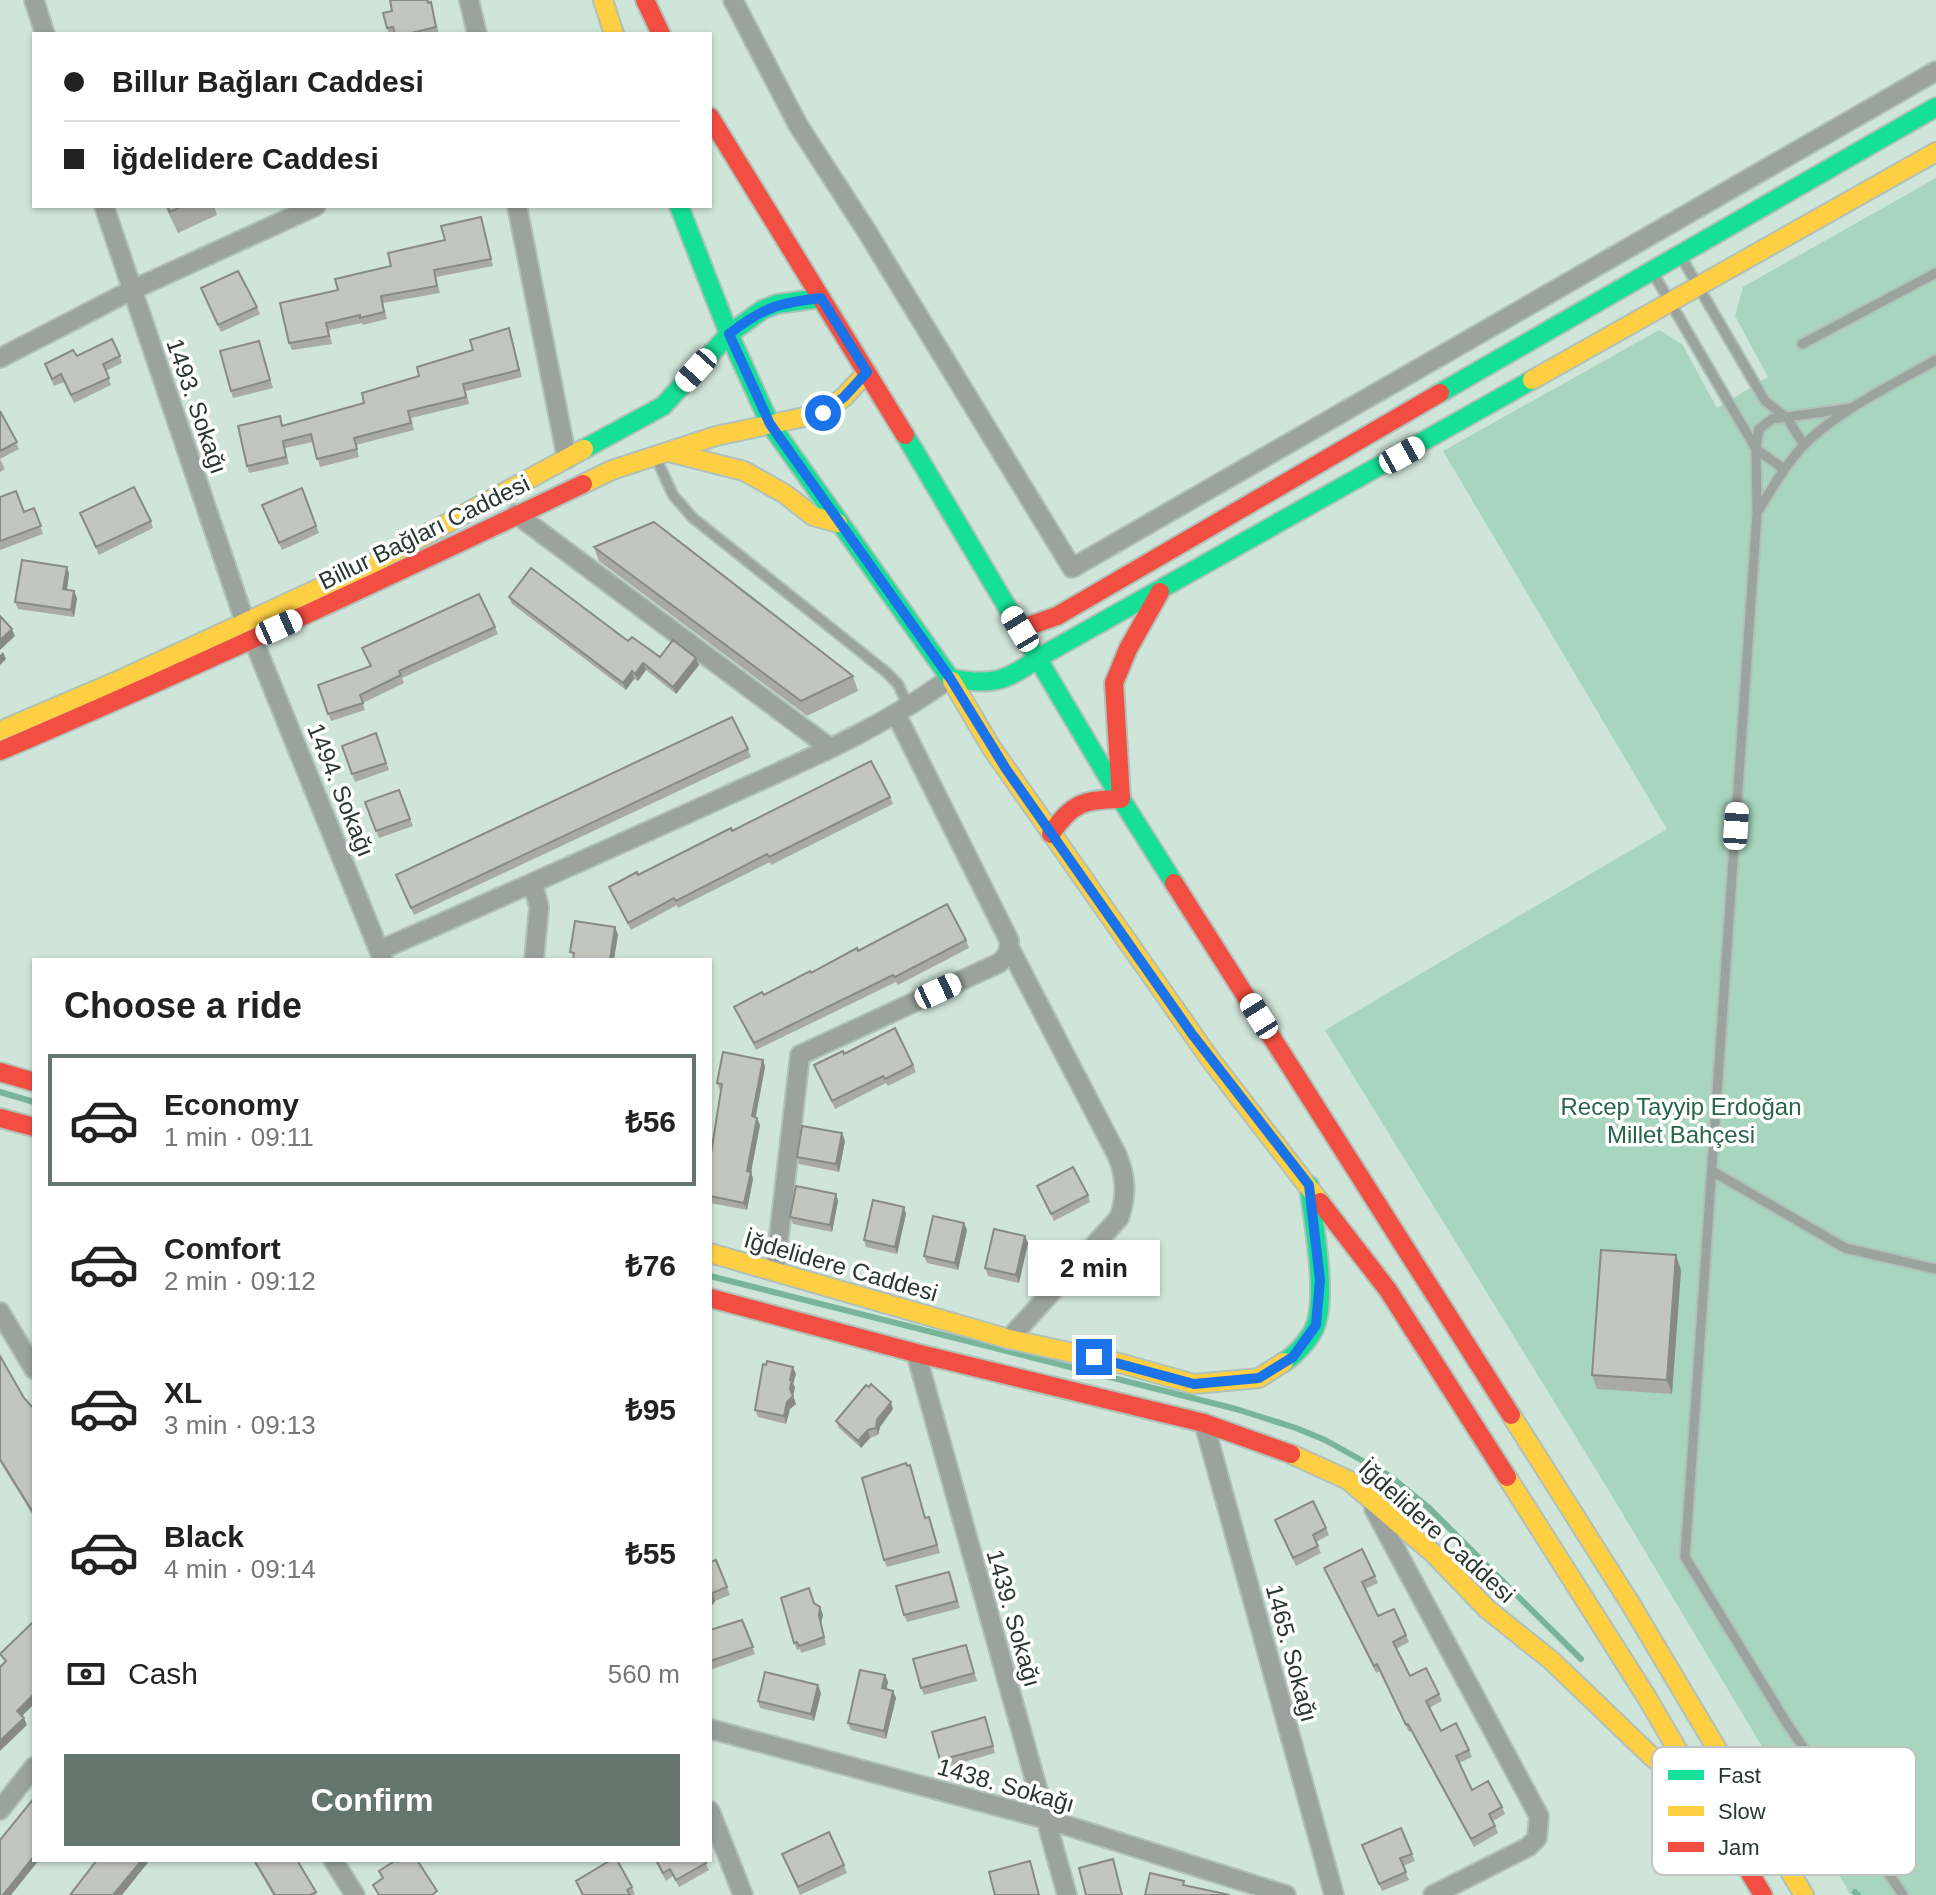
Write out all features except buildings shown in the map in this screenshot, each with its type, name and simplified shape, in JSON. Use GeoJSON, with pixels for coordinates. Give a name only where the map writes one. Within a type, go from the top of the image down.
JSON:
{"type":"FeatureCollection","features":[{"type":"Feature","properties":{"kind":"street"},"geometry":{"type":"LineString","coordinates":[[34,0],[44,32]]}},
{"type":"Feature","properties":{"kind":"street"},"geometry":{"type":"LineString","coordinates":[[469,0],[477,32]]}},
{"type":"Feature","properties":{"kind":"street"},"geometry":{"type":"LineString","coordinates":[[603,0],[613,32]]}},
{"type":"Feature","properties":{"kind":"street"},"geometry":{"type":"LineString","coordinates":[[645,0],[660,32]]}},
{"type":"Feature","properties":{"kind":"street"},"geometry":{"type":"LineString","coordinates":[[733,0],[798,125],[866,230],[1072,568],[1936,71]]}},
{"type":"Feature","properties":{"kind":"street"},"geometry":{"type":"LineString","coordinates":[[1020,629],[1057,616],[1936,107]]}},
{"type":"Feature","properties":{"kind":"street"},"geometry":{"type":"LineString","coordinates":[[712,120],[867,372],[1121,799],[1630,1603],[1716,1747]]}},
{"type":"Feature","properties":{"kind":"street"},"geometry":{"type":"LineString","coordinates":[[381,955],[830,748],[902,711],[950,678],[988,685],[1001,682],[1038,658],[1936,152]]}},
{"type":"Feature","properties":{"kind":"street","name":"1493. Sokağı"},"geometry":{"type":"LineString","coordinates":[[105,208],[249,630]]}},
{"type":"Feature","properties":{"kind":"street"},"geometry":{"type":"LineString","coordinates":[[0,358],[132,290],[312,208]]}},
{"type":"Feature","properties":{"kind":"street"},"geometry":{"type":"LineString","coordinates":[[517,208],[567,459]]}},
{"type":"Feature","properties":{"kind":"street"},"geometry":{"type":"LineString","coordinates":[[680,208],[729,334],[770,424],[950,678],[991,747],[1210,1059],[1309,1185],[1401,1311],[1646,1696],[1675,1747]]}},
{"type":"Feature","properties":{"kind":"street","name":"Billur Bağları Caddesi"},"geometry":{"type":"LineString","coordinates":[[0,751],[144,690],[567,459],[663,406],[729,334],[762,310],[777,304],[821,298]]}},
{"type":"Feature","properties":{"kind":"street","name":"Billur Bağları Caddesi"},"geometry":{"type":"LineString","coordinates":[[0,731],[124,678],[381,581],[612,470],[716,436],[823,413],[844,397],[867,372]]}},
{"type":"Feature","properties":{"kind":"street"},"geometry":{"type":"LineString","coordinates":[[663,454],[702,458],[744,471],[785,494],[813,516],[838,523]]}},
{"type":"Feature","properties":{"kind":"street"},"geometry":{"type":"LineString","coordinates":[[516,514],[830,748]]}},
{"type":"Feature","properties":{"kind":"street"},"geometry":{"type":"LineString","coordinates":[[1121,799],[1114,683],[1128,649],[1161,591]]}},
{"type":"Feature","properties":{"kind":"street","name":"1494. Sokağı"},"geometry":{"type":"LineString","coordinates":[[249,630],[381,955]]}},
{"type":"Feature","properties":{"kind":"street"},"geometry":{"type":"LineString","coordinates":[[775,1270],[800,1055],[999,963],[1008,953],[1009,940],[902,711]]}},
{"type":"Feature","properties":{"kind":"street"},"geometry":{"type":"LineString","coordinates":[[1051,834],[1067,811],[1076,804],[1087,800],[1121,799]]}},
{"type":"Feature","properties":{"kind":"street"},"geometry":{"type":"LineString","coordinates":[[533,884],[539,907],[534,958]]}},
{"type":"Feature","properties":{"kind":"street"},"geometry":{"type":"LineString","coordinates":[[1009,947],[1117,1155],[1126,1194],[1119,1218],[1009,1339]]}},
{"type":"Feature","properties":{"kind":"street"},"geometry":{"type":"LineString","coordinates":[[0,1072],[32,1081]]}},
{"type":"Feature","properties":{"kind":"street"},"geometry":{"type":"LineString","coordinates":[[0,1118],[32,1126]]}},
{"type":"Feature","properties":{"kind":"street","name":"İğdelidere Caddesi"},"geometry":{"type":"LineString","coordinates":[[712,1254],[1009,1339],[1123,1364],[1194,1384],[1259,1378],[1293,1357],[1316,1325],[1320,1280],[1309,1185]]}},
{"type":"Feature","properties":{"kind":"street","name":"İğdelidere Caddesi"},"geometry":{"type":"LineString","coordinates":[[712,1299],[916,1353],[1204,1423],[1310,1461],[1348,1480],[1367,1496],[1434,1554],[1487,1609],[1552,1661],[1652,1757]]}},
{"type":"Feature","properties":{"kind":"street"},"geometry":{"type":"LineString","coordinates":[[0,1312],[32,1366]]}},
{"type":"Feature","properties":{"kind":"street","name":"1439. Sokağı"},"geometry":{"type":"LineString","coordinates":[[916,1353],[1067,1895]]}},
{"type":"Feature","properties":{"kind":"street","name":"1465. Sokağı"},"geometry":{"type":"LineString","coordinates":[[1204,1423],[1334,1895]]}},
{"type":"Feature","properties":{"kind":"street"},"geometry":{"type":"LineString","coordinates":[[1367,1496],[1539,1816],[1537,1838],[1528,1847],[1433,1895]]}},
{"type":"Feature","properties":{"kind":"street","name":"1438. Sokağı"},"geometry":{"type":"LineString","coordinates":[[712,1730],[1046,1819],[1286,1895]]}},
{"type":"Feature","properties":{"kind":"street"},"geometry":{"type":"LineString","coordinates":[[0,1810],[32,1770]]}},
{"type":"Feature","properties":{"kind":"street"},"geometry":{"type":"LineString","coordinates":[[712,1816],[743,1895]]}},
{"type":"Feature","properties":{"kind":"street"},"geometry":{"type":"LineString","coordinates":[[334,1862],[355,1895]]}},
{"type":"Feature","properties":{"kind":"street"},"geometry":{"type":"LineString","coordinates":[[1751,1875],[1763,1895]]}},
{"type":"Feature","properties":{"kind":"street"},"geometry":{"type":"LineString","coordinates":[[1792,1875],[1804,1895]]}},
{"type":"Feature","properties":{"kind":"lane"},"geometry":{"type":"LineString","coordinates":[[1679,254],[1765,401],[1787,418],[1804,445]]}},
{"type":"Feature","properties":{"kind":"lane"},"geometry":{"type":"LineString","coordinates":[[1651,270],[1756,449],[1784,469]]}},
{"type":"Feature","properties":{"kind":"lane"},"geometry":{"type":"LineString","coordinates":[[1802,344],[1936,273]]}},
{"type":"Feature","properties":{"kind":"lane"},"geometry":{"type":"LineString","coordinates":[[1757,513],[1784,469],[1804,445],[1852,408],[1936,360]]}},
{"type":"Feature","properties":{"kind":"lane"},"geometry":{"type":"LineString","coordinates":[[1803,1747],[1685,1557],[1757,513],[1756,449],[1759,429],[1772,419],[1852,408]]}},
{"type":"Feature","properties":{"kind":"lane"},"geometry":{"type":"LineString","coordinates":[[663,454],[673,495],[693,518],[886,672],[898,684],[902,711]]}},
{"type":"Feature","properties":{"kind":"lane"},"geometry":{"type":"LineString","coordinates":[[1712,1171],[1845,1248],[1936,1269]]}},
{"type":"Feature","properties":{"kind":"lane"},"geometry":{"type":"LineString","coordinates":[[1889,1875],[1903,1895]]}},
{"type":"Feature","properties":{"kind":"green space","name":"Recep Tayyip Erdoğan Millet Bahçesi"},"geometry":{"type":"Polygon","coordinates":[[[1936,178],[1936,1895],[1851,1895],[1839,1875],[1916,1875],[1916,1747],[1762,1747],[1603,1481],[1325,1030],[1667,829],[1443,451],[1659,330],[1682,344],[1717,408],[1768,377],[1735,316],[1743,287],[1936,178]]]}},
{"type":"Feature","properties":{"kind":"waterway"},"geometry":{"type":"LineString","coordinates":[[0,1092],[32,1101]]}},
{"type":"Feature","properties":{"kind":"waterway"},"geometry":{"type":"LineString","coordinates":[[712,1277],[1236,1409],[1325,1440],[1390,1476],[1428,1507],[1581,1659]]}},
{"type":"Feature","properties":{"kind":"waterway"},"geometry":{"type":"LineString","coordinates":[[1855,1892],[1858,1895]]}},
{"type":"Feature","properties":{"kind":"traffic: fast"},"geometry":{"type":"LineString","coordinates":[[1440,393],[1936,107]]}},
{"type":"Feature","properties":{"kind":"traffic: fast"},"geometry":{"type":"LineString","coordinates":[[680,208],[729,334],[770,424],[952,681]]}},
{"type":"Feature","properties":{"kind":"traffic: fast"},"geometry":{"type":"LineString","coordinates":[[584,449],[663,406],[729,334],[762,310],[777,304],[821,298]]}},
{"type":"Feature","properties":{"kind":"traffic: fast"},"geometry":{"type":"LineString","coordinates":[[950,678],[987,682],[1016,672],[1532,380]]}},
{"type":"Feature","properties":{"kind":"traffic: fast"},"geometry":{"type":"LineString","coordinates":[[905,435],[1174,883]]}},
{"type":"Feature","properties":{"kind":"traffic: fast"},"geometry":{"type":"LineString","coordinates":[[1284,1362],[1311,1334],[1319,1310],[1318,1256],[1309,1185]]}},
{"type":"Feature","properties":{"kind":"traffic: slow"},"geometry":{"type":"LineString","coordinates":[[603,0],[613,32]]}},
{"type":"Feature","properties":{"kind":"traffic: slow"},"geometry":{"type":"LineString","coordinates":[[1532,380],[1936,152]]}},
{"type":"Feature","properties":{"kind":"traffic: slow"},"geometry":{"type":"LineString","coordinates":[[583,484],[612,470],[716,436],[823,413],[844,397],[867,372]]}},
{"type":"Feature","properties":{"kind":"traffic: slow"},"geometry":{"type":"LineString","coordinates":[[0,731],[124,678],[372,564],[584,449]]}},
{"type":"Feature","properties":{"kind":"traffic: slow"},"geometry":{"type":"LineString","coordinates":[[673,453],[744,471],[785,494],[813,516],[838,523]]}},
{"type":"Feature","properties":{"kind":"traffic: slow"},"geometry":{"type":"LineString","coordinates":[[952,681],[991,747],[1210,1059],[1320,1202]]}},
{"type":"Feature","properties":{"kind":"traffic: slow"},"geometry":{"type":"LineString","coordinates":[[712,1254],[1009,1339],[1123,1364],[1194,1384],[1259,1378],[1284,1362]]}},
{"type":"Feature","properties":{"kind":"traffic: slow"},"geometry":{"type":"LineString","coordinates":[[1511,1415],[1630,1603],[1716,1747]]}},
{"type":"Feature","properties":{"kind":"traffic: slow"},"geometry":{"type":"LineString","coordinates":[[1291,1454],[1348,1480],[1434,1554],[1487,1609],[1552,1661],[1652,1757]]}},
{"type":"Feature","properties":{"kind":"traffic: slow"},"geometry":{"type":"LineString","coordinates":[[1507,1477],[1676,1747]]}},
{"type":"Feature","properties":{"kind":"traffic: slow"},"geometry":{"type":"LineString","coordinates":[[1792,1875],[1804,1895]]}},
{"type":"Feature","properties":{"kind":"traffic: jam"},"geometry":{"type":"LineString","coordinates":[[645,0],[660,32]]}},
{"type":"Feature","properties":{"kind":"traffic: jam"},"geometry":{"type":"LineString","coordinates":[[712,120],[905,435]]}},
{"type":"Feature","properties":{"kind":"traffic: jam"},"geometry":{"type":"LineString","coordinates":[[1020,629],[1057,616],[1440,393]]}},
{"type":"Feature","properties":{"kind":"traffic: jam"},"geometry":{"type":"LineString","coordinates":[[0,751],[147,687],[583,484]]}},
{"type":"Feature","properties":{"kind":"traffic: jam"},"geometry":{"type":"LineString","coordinates":[[1051,834],[1072,809],[1088,802],[1121,799],[1114,683],[1128,649],[1160,592]]}},
{"type":"Feature","properties":{"kind":"traffic: jam"},"geometry":{"type":"LineString","coordinates":[[1174,883],[1511,1415]]}},
{"type":"Feature","properties":{"kind":"traffic: jam"},"geometry":{"type":"LineString","coordinates":[[0,1072],[32,1081]]}},
{"type":"Feature","properties":{"kind":"traffic: jam"},"geometry":{"type":"LineString","coordinates":[[0,1118],[32,1126]]}},
{"type":"Feature","properties":{"kind":"traffic: jam"},"geometry":{"type":"LineString","coordinates":[[1320,1202],[1388,1290],[1507,1477]]}},
{"type":"Feature","properties":{"kind":"traffic: jam"},"geometry":{"type":"LineString","coordinates":[[712,1299],[916,1353],[1204,1423],[1291,1454]]}},
{"type":"Feature","properties":{"kind":"traffic: jam"},"geometry":{"type":"LineString","coordinates":[[1751,1875],[1763,1895]]}},
{"type":"Feature","properties":{"kind":"route"},"geometry":{"type":"LineString","coordinates":[[823,413],[844,397],[867,372],[821,298],[777,304],[762,310],[729,334],[770,424],[950,678],[991,747],[1192,1034],[1309,1185],[1320,1280],[1316,1325],[1293,1357],[1259,1378],[1194,1384],[1094,1357]]}}]}
